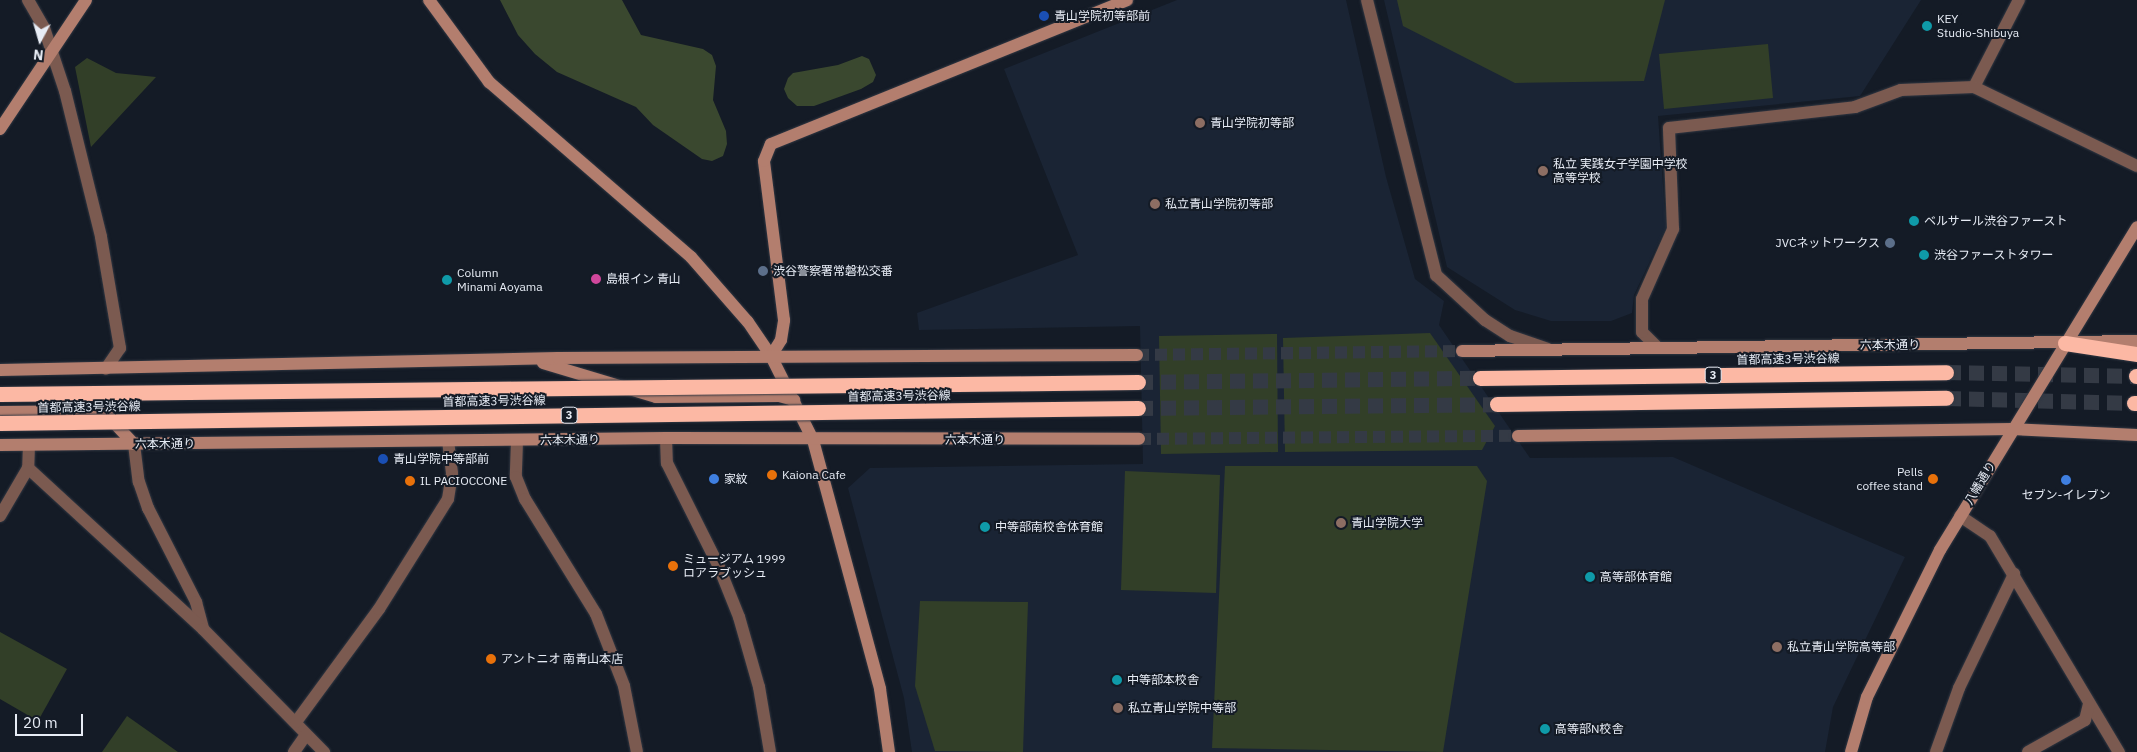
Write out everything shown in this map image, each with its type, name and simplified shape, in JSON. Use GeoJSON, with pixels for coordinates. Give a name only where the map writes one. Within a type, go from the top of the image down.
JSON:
{"type":"FeatureCollection","features":[{"type":"Feature","properties":{"kind":"highway"},"geometry":{"type":"LineString","coordinates":[[2064,343],[2137,354]]}},
{"type":"Feature","properties":{"kind":"highway","name":"首都高速3号渋谷線"},"geometry":{"type":"LineString","coordinates":[[1480,378],[1946,372]]}},
{"type":"Feature","properties":{"kind":"highway","name":"首都高速3号渋谷線"},"geometry":{"type":"LineString","coordinates":[[0,394],[1138,382]]}},
{"type":"Feature","properties":{"kind":"highway","name":"3"},"geometry":{"type":"LineString","coordinates":[[1497,404],[1946,398]]}},
{"type":"Feature","properties":{"kind":"highway","name":"首都高速3号渋谷線"},"geometry":{"type":"LineString","coordinates":[[0,423],[1138,408]]}},
{"type":"Feature","properties":{"kind":"main road"},"geometry":{"type":"LineString","coordinates":[[0,129],[86,0]]}},
{"type":"Feature","properties":{"kind":"main road"},"geometry":{"type":"LineString","coordinates":[[429,0],[489,82],[691,258],[748,322],[771,356],[813,440],[880,689],[889,752]]}},
{"type":"Feature","properties":{"kind":"main road"},"geometry":{"type":"LineString","coordinates":[[771,356],[781,340],[784,320],[764,161],[771,144],[1127,0]]}},
{"type":"Feature","properties":{"kind":"main road","name":"八幡通り"},"geometry":{"type":"LineString","coordinates":[[1851,752],[1867,697],[1960,516],[2064,343],[2137,227]]}},
{"type":"Feature","properties":{"kind":"main road","name":"六本木通り"},"geometry":{"type":"LineString","coordinates":[[1462,351],[2064,343],[2137,340]]}},
{"type":"Feature","properties":{"kind":"main road"},"geometry":{"type":"LineString","coordinates":[[0,370],[531,359],[1138,355]]}},
{"type":"Feature","properties":{"kind":"main road"},"geometry":{"type":"LineString","coordinates":[[531,359],[656,397],[779,396],[794,400]]}},
{"type":"Feature","properties":{"kind":"main road"},"geometry":{"type":"LineString","coordinates":[[0,412],[103,411],[134,444]]}},
{"type":"Feature","properties":{"kind":"main road"},"geometry":{"type":"LineString","coordinates":[[1518,436],[2012,430],[2137,435]]}},
{"type":"Feature","properties":{"kind":"main road","name":"六本木通り"},"geometry":{"type":"LineString","coordinates":[[0,445],[448,442],[666,438],[813,440],[1139,439]]}},
{"type":"Feature","properties":{"kind":"street"},"geometry":{"type":"LineString","coordinates":[[28,0],[44,28],[65,91],[100,237],[120,348],[106,369]]}},
{"type":"Feature","properties":{"kind":"street"},"geometry":{"type":"LineString","coordinates":[[1367,0],[1436,275],[1485,320],[1510,336],[1549,349]]}},
{"type":"Feature","properties":{"kind":"street"},"geometry":{"type":"LineString","coordinates":[[1974,87],[2019,0]]}},
{"type":"Feature","properties":{"kind":"street"},"geometry":{"type":"LineString","coordinates":[[1657,347],[1642,332],[1642,299],[1673,229],[1669,128],[1855,107],[1901,90],[1974,87],[2137,166]]}},
{"type":"Feature","properties":{"kind":"street"},"geometry":{"type":"LineString","coordinates":[[666,438],[667,463],[719,567],[739,617],[759,687],[770,752]]}},
{"type":"Feature","properties":{"kind":"street"},"geometry":{"type":"LineString","coordinates":[[516,440],[516,477],[525,500],[596,614],[624,686],[637,752]]}},
{"type":"Feature","properties":{"kind":"street"},"geometry":{"type":"LineString","coordinates":[[296,722],[379,609],[448,498],[452,472],[448,442]]}},
{"type":"Feature","properties":{"kind":"street"},"geometry":{"type":"LineString","coordinates":[[134,444],[139,482],[148,508],[196,602],[203,629]]}},
{"type":"Feature","properties":{"kind":"street"},"geometry":{"type":"LineString","coordinates":[[0,516],[28,468],[29,445]]}},
{"type":"Feature","properties":{"kind":"street"},"geometry":{"type":"LineString","coordinates":[[28,468],[203,629],[324,752]]}},
{"type":"Feature","properties":{"kind":"street"},"geometry":{"type":"LineString","coordinates":[[1960,516],[1990,536],[2119,752]]}},
{"type":"Feature","properties":{"kind":"street"},"geometry":{"type":"LineString","coordinates":[[1936,752],[1952,705],[2014,574]]}},
{"type":"Feature","properties":{"kind":"street"},"geometry":{"type":"LineString","coordinates":[[2028,752],[2085,720],[2090,704]]}},
{"type":"Feature","properties":{"kind":"street"},"geometry":{"type":"LineString","coordinates":[[294,752],[306,735]]}},
{"type":"Feature","properties":{"kind":"shaded area","name":"青山学院大学"},"geometry":{"type":"Polygon","coordinates":[[[1177,0],[1346,0],[1386,177],[1415,279],[1444,301],[1439,325],[1530,458],[1673,457],[1905,557],[1833,707],[1825,752],[912,752],[904,698],[848,488],[870,468],[1143,464],[1140,326],[919,330],[917,313],[1078,255],[1004,69],[1177,0]]]}},
{"type":"Feature","properties":{"kind":"shaded area","name":"私立 実践女子学園中学校 高等学校"},"geometry":{"type":"Polygon","coordinates":[[[1384,0],[1921,0],[1860,96],[1658,116],[1666,227],[1634,295],[1632,313],[1611,321],[1551,321],[1515,310],[1447,267],[1384,0]]]}},
{"type":"Feature","properties":{"kind":"green space"},"geometry":{"type":"Polygon","coordinates":[[[500,0],[622,0],[641,35],[703,49],[712,55],[716,66],[713,100],[726,131],[727,144],[723,156],[712,161],[702,159],[653,125],[636,107],[557,72],[535,54],[518,35],[500,0]]]}},
{"type":"Feature","properties":{"kind":"green space"},"geometry":{"type":"Polygon","coordinates":[[[1397,0],[1665,0],[1644,81],[1515,83],[1403,26],[1397,0]]]}},
{"type":"Feature","properties":{"kind":"green space"},"geometry":{"type":"Polygon","coordinates":[[[1768,44],[1773,98],[1664,109],[1659,54],[1768,44]]]}},
{"type":"Feature","properties":{"kind":"green space"},"geometry":{"type":"Polygon","coordinates":[[[862,56],[869,59],[876,75],[873,82],[861,89],[814,106],[797,106],[788,98],[784,89],[788,78],[793,73],[838,65],[862,56]]]}},
{"type":"Feature","properties":{"kind":"green space"},"geometry":{"type":"Polygon","coordinates":[[[87,58],[116,73],[156,77],[91,147],[75,67],[87,58]]]}},
{"type":"Feature","properties":{"kind":"green space"},"geometry":{"type":"Polygon","coordinates":[[[1430,333],[1495,426],[1482,450],[1285,452],[1283,338],[1430,333]]]}},
{"type":"Feature","properties":{"kind":"green space"},"geometry":{"type":"Polygon","coordinates":[[[1277,334],[1278,452],[1161,454],[1159,336],[1277,334]]]}},
{"type":"Feature","properties":{"kind":"green space"},"geometry":{"type":"Polygon","coordinates":[[[1225,466],[1477,466],[1487,481],[1443,752],[1212,748],[1225,466]]]}},
{"type":"Feature","properties":{"kind":"green space"},"geometry":{"type":"Polygon","coordinates":[[[1125,471],[1220,475],[1216,593],[1121,590],[1125,471]]]}},
{"type":"Feature","properties":{"kind":"green space"},"geometry":{"type":"Polygon","coordinates":[[[920,601],[1028,602],[1023,752],[935,751],[915,686],[920,601]]]}},
{"type":"Feature","properties":{"kind":"green space"},"geometry":{"type":"Polygon","coordinates":[[[0,632],[67,669],[38,721],[0,699],[0,632]]]}},
{"type":"Feature","properties":{"kind":"green space"},"geometry":{"type":"Polygon","coordinates":[[[127,716],[178,752],[102,752],[127,716]]]}},
{"type":"Feature","properties":{"kind":"tunnel"},"geometry":{"type":"LineString","coordinates":[[1137,355],[1462,351]]}},
{"type":"Feature","properties":{"kind":"tunnel"},"geometry":{"type":"LineString","coordinates":[[1946,372],[2136,376]]}},
{"type":"Feature","properties":{"kind":"tunnel"},"geometry":{"type":"LineString","coordinates":[[1138,382],[1480,378]]}},
{"type":"Feature","properties":{"kind":"tunnel"},"geometry":{"type":"LineString","coordinates":[[1946,398],[2134,403]]}},
{"type":"Feature","properties":{"kind":"tunnel"},"geometry":{"type":"LineString","coordinates":[[1138,408],[1497,404]]}},
{"type":"Feature","properties":{"kind":"tunnel"},"geometry":{"type":"LineString","coordinates":[[1139,439],[1518,436]]}},
{"type":"Feature","properties":{"kind":"place","name":"青山学院初等部前"},"geometry":{"type":"Point","coordinates":[1044,16]}},
{"type":"Feature","properties":{"kind":"place","name":"KEY Studio-Shibuya"},"geometry":{"type":"Point","coordinates":[1927,26]}},
{"type":"Feature","properties":{"kind":"place","name":"青山学院初等部"},"geometry":{"type":"Point","coordinates":[1200,123]}},
{"type":"Feature","properties":{"kind":"place","name":"私立 実践女子学園中学校 高等学校"},"geometry":{"type":"Point","coordinates":[1543,171]}},
{"type":"Feature","properties":{"kind":"place","name":"私立青山学院初等部"},"geometry":{"type":"Point","coordinates":[1155,204]}},
{"type":"Feature","properties":{"kind":"place","name":"ベルサール渋谷ファースト"},"geometry":{"type":"Point","coordinates":[1914,221]}},
{"type":"Feature","properties":{"kind":"place","name":"JVCネットワークス"},"geometry":{"type":"Point","coordinates":[1890,243]}},
{"type":"Feature","properties":{"kind":"place","name":"渋谷ファーストタワー"},"geometry":{"type":"Point","coordinates":[1924,255]}},
{"type":"Feature","properties":{"kind":"place","name":"渋谷警察署常磐松交番"},"geometry":{"type":"Point","coordinates":[763,271]}},
{"type":"Feature","properties":{"kind":"place","name":"島根イン 青山"},"geometry":{"type":"Point","coordinates":[596,279]}},
{"type":"Feature","properties":{"kind":"place","name":"Column Minami Aoyama"},"geometry":{"type":"Point","coordinates":[447,280]}},
{"type":"Feature","properties":{"kind":"place","name":"青山学院中等部前"},"geometry":{"type":"Point","coordinates":[383,459]}},
{"type":"Feature","properties":{"kind":"place","name":"Kaiona Cafe"},"geometry":{"type":"Point","coordinates":[772,475]}},
{"type":"Feature","properties":{"kind":"place","name":"家紋"},"geometry":{"type":"Point","coordinates":[714,479]}},
{"type":"Feature","properties":{"kind":"place","name":"Pells coffee stand"},"geometry":{"type":"Point","coordinates":[1933,479]}},
{"type":"Feature","properties":{"kind":"place","name":"セブン-イレブン"},"geometry":{"type":"Point","coordinates":[2066,480]}},
{"type":"Feature","properties":{"kind":"place","name":"IL PACIOCCONE"},"geometry":{"type":"Point","coordinates":[410,481]}},
{"type":"Feature","properties":{"kind":"place","name":"青山学院大学"},"geometry":{"type":"Point","coordinates":[1341,523]}},
{"type":"Feature","properties":{"kind":"place","name":"中等部南校舎体育館"},"geometry":{"type":"Point","coordinates":[985,527]}},
{"type":"Feature","properties":{"kind":"place","name":"ミュージアム 1999 ロアラブッシュ"},"geometry":{"type":"Point","coordinates":[673,566]}},
{"type":"Feature","properties":{"kind":"place","name":"高等部体育館"},"geometry":{"type":"Point","coordinates":[1590,577]}},
{"type":"Feature","properties":{"kind":"place","name":"私立青山学院高等部"},"geometry":{"type":"Point","coordinates":[1777,647]}},
{"type":"Feature","properties":{"kind":"place","name":"アントニオ 南青山本店"},"geometry":{"type":"Point","coordinates":[491,659]}},
{"type":"Feature","properties":{"kind":"place","name":"中等部本校舎"},"geometry":{"type":"Point","coordinates":[1117,680]}},
{"type":"Feature","properties":{"kind":"place","name":"私立青山学院中等部"},"geometry":{"type":"Point","coordinates":[1118,708]}},
{"type":"Feature","properties":{"kind":"place","name":"高等部N校舎"},"geometry":{"type":"Point","coordinates":[1545,729]}}]}
